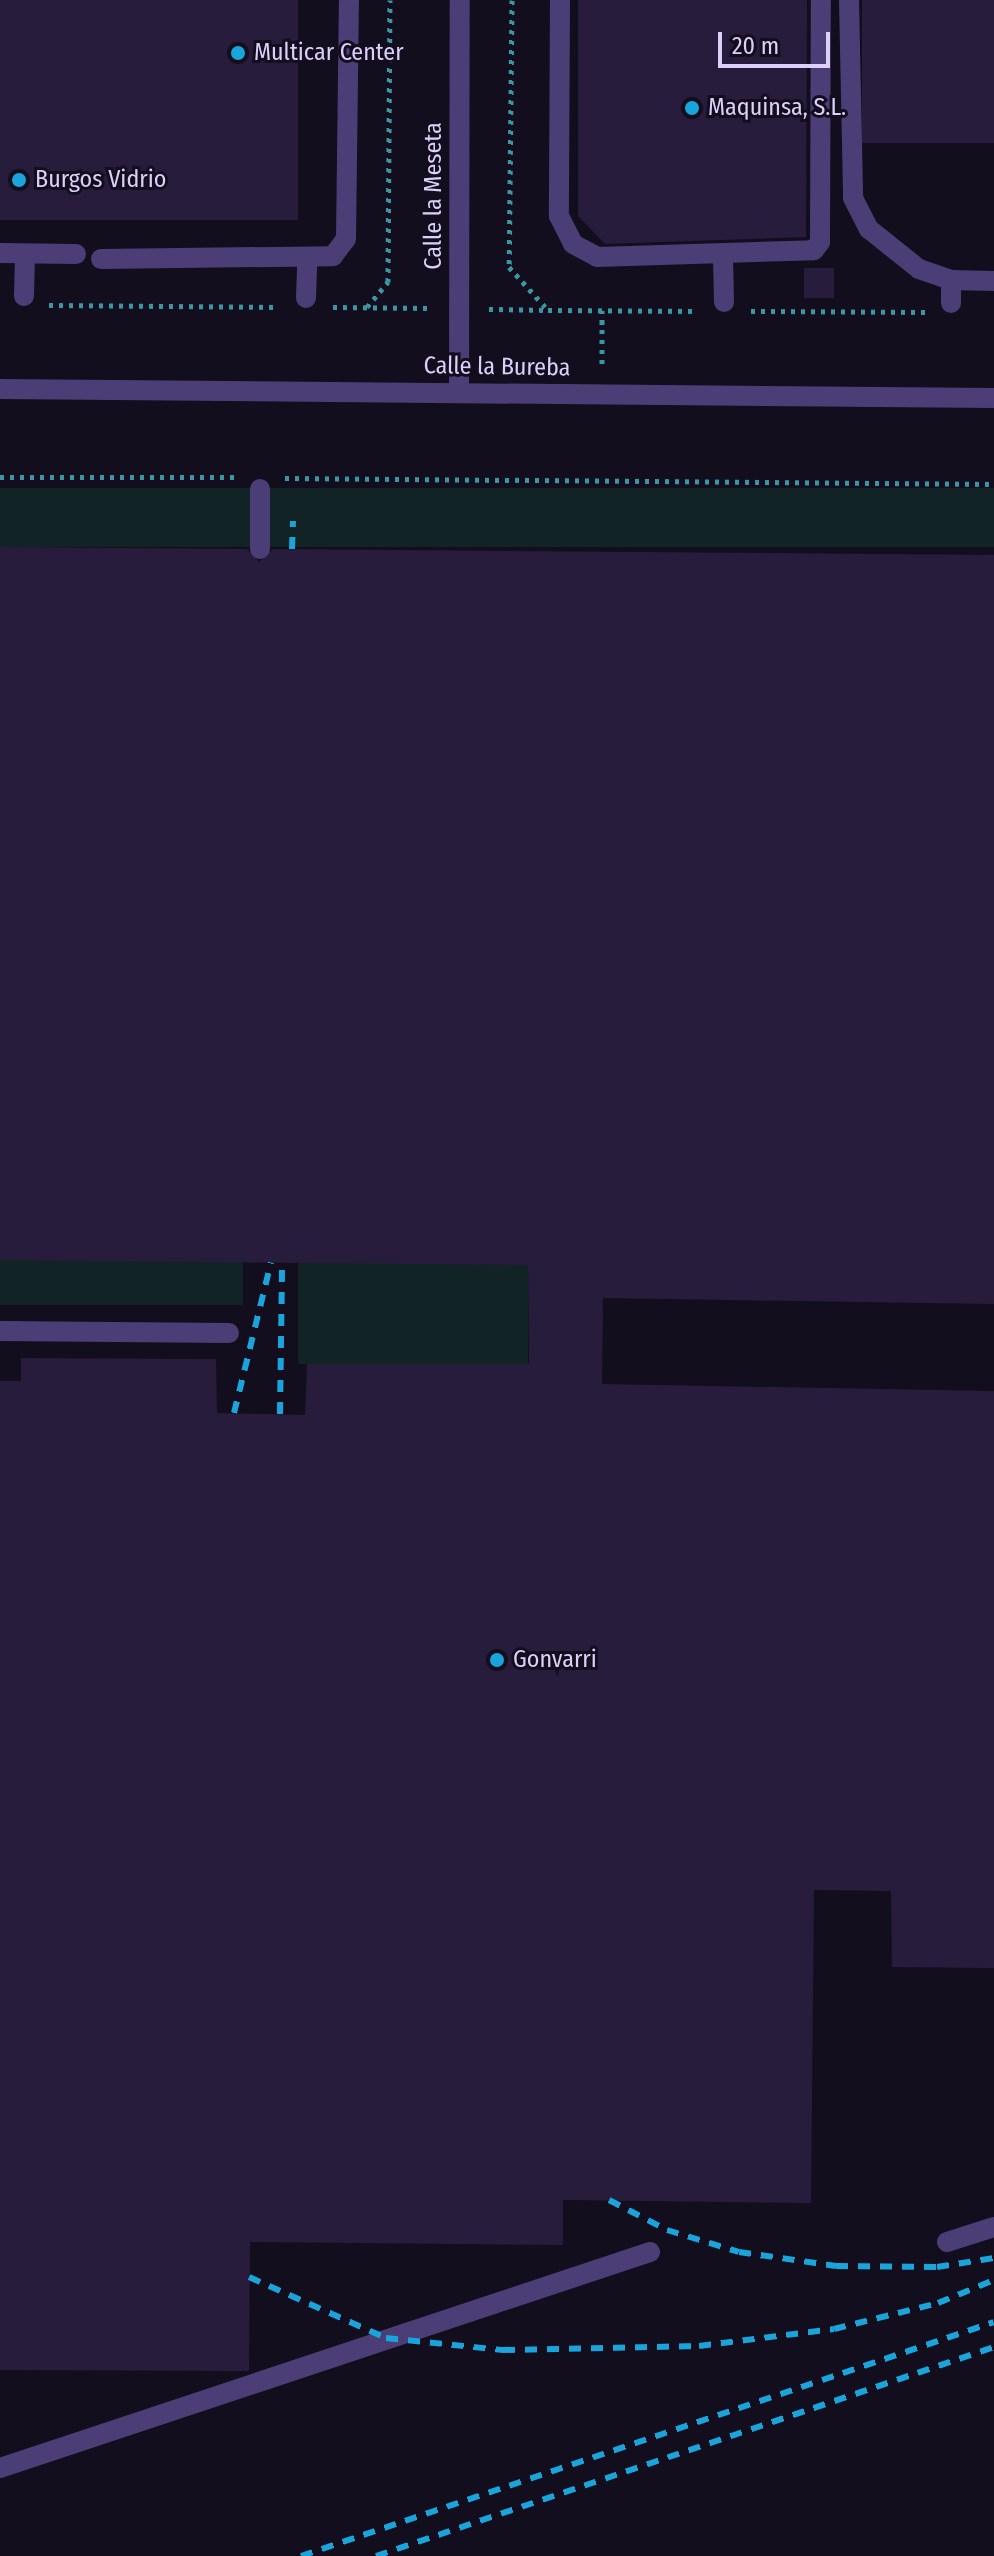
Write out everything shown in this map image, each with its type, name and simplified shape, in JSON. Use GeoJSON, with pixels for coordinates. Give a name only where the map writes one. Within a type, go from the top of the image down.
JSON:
{"type":"FeatureCollection","features":[{"type":"Feature","properties":{"kind":"street"},"geometry":{"type":"LineString","coordinates":[[101,259],[307,261],[333,256],[346,239],[349,0]]}},
{"type":"Feature","properties":{"kind":"street","name":"Calle la Meseta"},"geometry":{"type":"LineString","coordinates":[[459,393],[460,0]]}},
{"type":"Feature","properties":{"kind":"street"},"geometry":{"type":"LineString","coordinates":[[560,0],[559,216],[573,244],[597,257],[804,255],[820,242],[821,0]]}},
{"type":"Feature","properties":{"kind":"street"},"geometry":{"type":"LineString","coordinates":[[849,0],[853,198],[869,229],[919,269],[951,280],[994,281]]}},
{"type":"Feature","properties":{"kind":"street"},"geometry":{"type":"LineString","coordinates":[[0,253],[76,254]]}},
{"type":"Feature","properties":{"kind":"street"},"geometry":{"type":"LineString","coordinates":[[24,296],[25,254]]}},
{"type":"Feature","properties":{"kind":"street"},"geometry":{"type":"LineString","coordinates":[[723,257],[724,302]]}},
{"type":"Feature","properties":{"kind":"street"},"geometry":{"type":"LineString","coordinates":[[306,298],[307,261]]}},
{"type":"Feature","properties":{"kind":"street"},"geometry":{"type":"LineString","coordinates":[[951,280],[951,303]]}},
{"type":"Feature","properties":{"kind":"street","name":"Calle la Bureba"},"geometry":{"type":"LineString","coordinates":[[0,389],[994,398]]}},
{"type":"Feature","properties":{"kind":"street"},"geometry":{"type":"LineString","coordinates":[[260,481],[260,549]]}},
{"type":"Feature","properties":{"kind":"street"},"geometry":{"type":"LineString","coordinates":[[0,1331],[229,1333]]}},
{"type":"Feature","properties":{"kind":"street"},"geometry":{"type":"LineString","coordinates":[[947,2242],[994,2227]]}},
{"type":"Feature","properties":{"kind":"street"},"geometry":{"type":"LineString","coordinates":[[0,2468],[650,2252]]}},
{"type":"Feature","properties":{"kind":"path"},"geometry":{"type":"LineString","coordinates":[[366,308],[388,282],[390,0]]}},
{"type":"Feature","properties":{"kind":"path"},"geometry":{"type":"LineString","coordinates":[[602,310],[602,394]]}},
{"type":"Feature","properties":{"kind":"path"},"geometry":{"type":"LineString","coordinates":[[0,477],[994,484]]}},
{"type":"Feature","properties":{"kind":"shaded area"},"geometry":{"type":"Polygon","coordinates":[[[0,488],[994,488],[994,547],[0,547],[0,488]]]}},
{"type":"Feature","properties":{"kind":"shaded area"},"geometry":{"type":"Polygon","coordinates":[[[0,1260],[243,1260],[243,1305],[0,1305],[0,1260]]]}},
{"type":"Feature","properties":{"kind":"shaded area"},"geometry":{"type":"Polygon","coordinates":[[[298,1263],[528,1263],[528,1364],[298,1364],[298,1263]]]}},
{"type":"Feature","properties":{"kind":"building"},"geometry":{"type":"Polygon","coordinates":[[[0,0],[298,0],[298,220],[0,220],[0,0]]]}},
{"type":"Feature","properties":{"kind":"building","name":"Maquinsa, S.L."},"geometry":{"type":"Polygon","coordinates":[[[578,0],[807,0],[806,237],[605,244],[578,216],[578,0]]]}},
{"type":"Feature","properties":{"kind":"building"},"geometry":{"type":"Polygon","coordinates":[[[862,0],[994,0],[994,143],[862,143],[862,0]]]}},
{"type":"Feature","properties":{"kind":"building"},"geometry":{"type":"Polygon","coordinates":[[[804,268],[834,268],[834,298],[804,298],[804,268]]]}},
{"type":"Feature","properties":{"kind":"building","name":"Gonvarri"},"geometry":{"type":"Polygon","coordinates":[[[0,547],[247,549],[259,562],[273,549],[994,555],[994,1304],[603,1298],[602,1384],[994,1391],[994,1968],[892,1967],[891,1891],[814,1890],[811,2203],[563,2200],[563,2245],[250,2242],[249,2371],[0,2370],[0,1381],[21,1381],[21,1358],[216,1359],[217,1413],[305,1415],[307,1364],[529,1364],[528,1265],[0,1260],[0,547]]]}},
{"type":"Feature","properties":{"kind":"railway"},"geometry":{"type":"LineString","coordinates":[[292,549],[293,521]]}},
{"type":"Feature","properties":{"kind":"railway"},"geometry":{"type":"LineString","coordinates":[[234,1413],[271,1262]]}},
{"type":"Feature","properties":{"kind":"railway"},"geometry":{"type":"LineString","coordinates":[[280,1414],[282,1262]]}},
{"type":"Feature","properties":{"kind":"railway"},"geometry":{"type":"LineString","coordinates":[[609,2200],[667,2230],[739,2252],[836,2266],[937,2267],[994,2258]]}},
{"type":"Feature","properties":{"kind":"railway"},"geometry":{"type":"LineString","coordinates":[[249,2277],[386,2338],[503,2350],[699,2346],[834,2329],[938,2303],[994,2280]]}},
{"type":"Feature","properties":{"kind":"railway"},"geometry":{"type":"LineString","coordinates":[[301,2556],[994,2322]]}},
{"type":"Feature","properties":{"kind":"railway"},"geometry":{"type":"LineString","coordinates":[[376,2556],[994,2347]]}},
{"type":"Feature","properties":{"kind":"place","name":"Multicar Center"},"geometry":{"type":"Point","coordinates":[238,53]}},
{"type":"Feature","properties":{"kind":"place","name":"Maquinsa, S.L."},"geometry":{"type":"Point","coordinates":[692,108]}},
{"type":"Feature","properties":{"kind":"place","name":"Burgos Vidrio"},"geometry":{"type":"Point","coordinates":[19,180]}},
{"type":"Feature","properties":{"kind":"place","name":"Gonvarri"},"geometry":{"type":"Point","coordinates":[497,1660]}}]}
